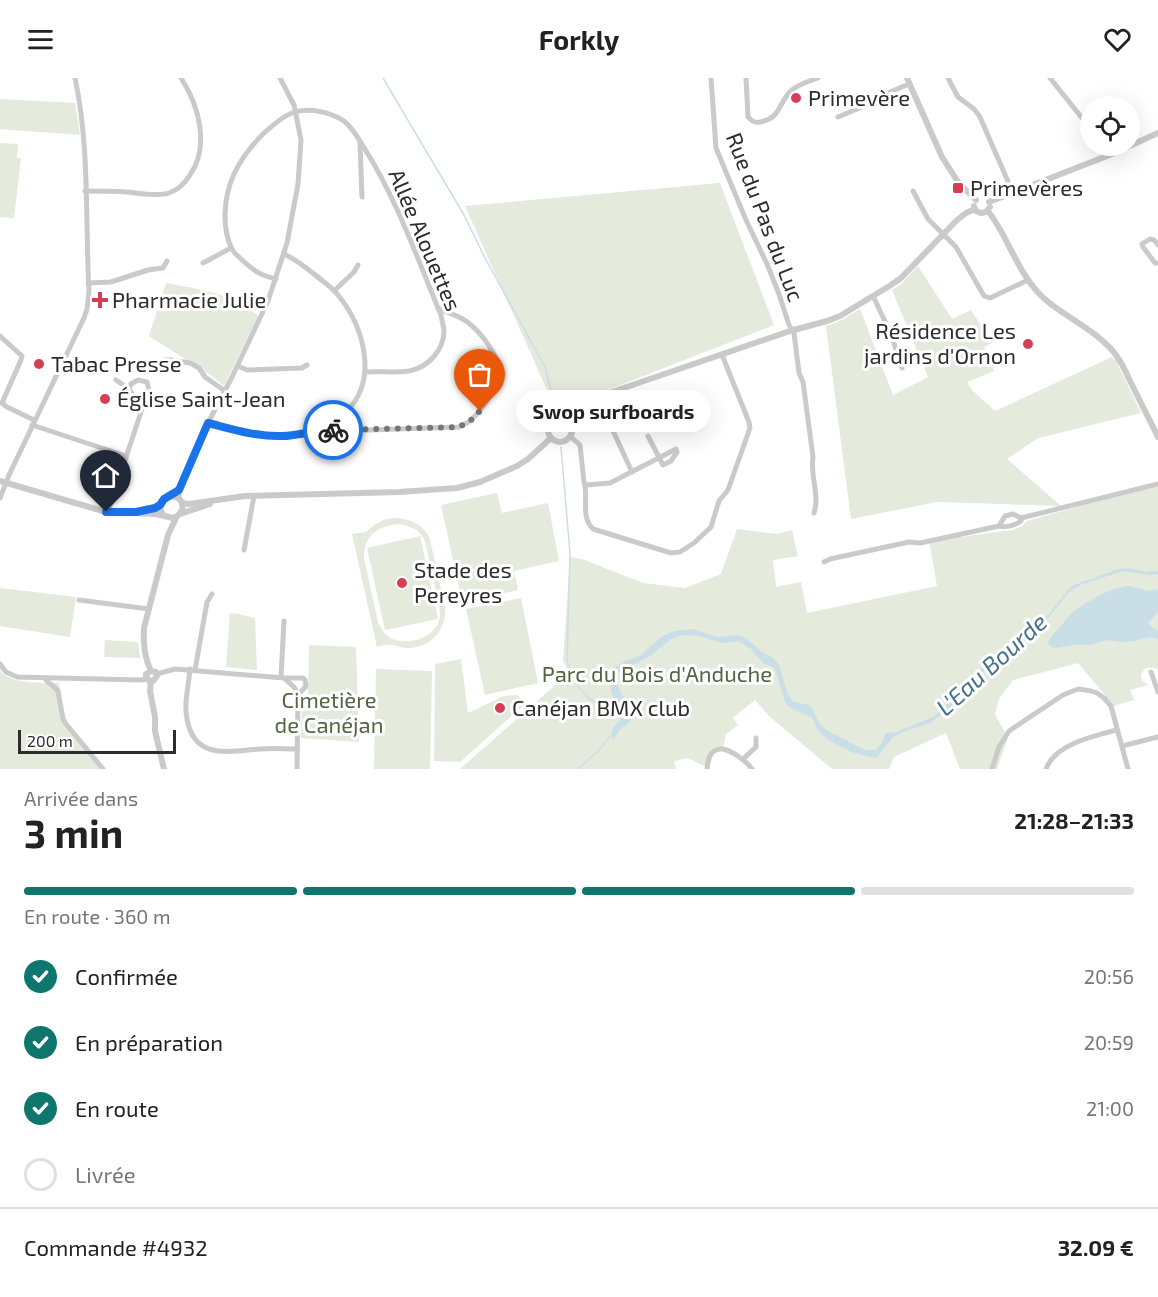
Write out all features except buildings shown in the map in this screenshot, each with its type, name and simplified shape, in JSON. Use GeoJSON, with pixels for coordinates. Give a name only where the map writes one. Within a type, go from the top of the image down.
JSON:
{"type":"FeatureCollection","features":[{"type":"Feature","properties":{"kind":"street"},"geometry":{"type":"LineString","coordinates":[[0,498],[3,482],[84,318],[88,301],[83,124],[75,78]]}},
{"type":"Feature","properties":{"kind":"street"},"geometry":{"type":"LineString","coordinates":[[85,191],[164,194],[176,190],[185,182],[198,161],[201,138],[195,106],[181,78]]}},
{"type":"Feature","properties":{"kind":"street"},"geometry":{"type":"LineString","coordinates":[[136,512],[155,508],[179,490],[208,423],[268,302],[276,279],[293,213],[301,156],[296,111],[280,78]]}},
{"type":"Feature","properties":{"kind":"street","name":"Rue du Pas du Luc"},"geometry":{"type":"LineString","coordinates":[[711,78],[716,148],[779,294],[795,342],[813,457],[816,506],[813,513]]}},
{"type":"Feature","properties":{"kind":"street"},"geometry":{"type":"LineString","coordinates":[[747,78],[748,117],[758,122],[775,117],[793,89],[818,78]]}},
{"type":"Feature","properties":{"kind":"street"},"geometry":{"type":"LineString","coordinates":[[948,78],[958,97],[980,117],[1013,193]]}},
{"type":"Feature","properties":{"kind":"street"},"geometry":{"type":"LineString","coordinates":[[1050,78],[1080,116]]}},
{"type":"Feature","properties":{"kind":"street"},"geometry":{"type":"LineString","coordinates":[[838,117],[876,101],[908,81],[942,157],[958,182],[976,200]]}},
{"type":"Feature","properties":{"kind":"street"},"geometry":{"type":"LineString","coordinates":[[276,279],[262,276],[231,248],[226,231],[226,200],[233,175],[252,145],[281,118],[296,111]]}},
{"type":"Feature","properties":{"kind":"street","name":"Allée Alouettes"},"geometry":{"type":"LineString","coordinates":[[296,111],[328,113],[345,122],[360,141],[390,193],[441,315],[444,330],[442,344],[435,356],[424,366],[409,370],[365,372]]}},
{"type":"Feature","properties":{"kind":"street"},"geometry":{"type":"LineString","coordinates":[[1140,141],[1158,133]]}},
{"type":"Feature","properties":{"kind":"street"},"geometry":{"type":"LineString","coordinates":[[360,141],[362,197]]}},
{"type":"Feature","properties":{"kind":"street"},"geometry":{"type":"LineString","coordinates":[[989,202],[1107,156]]}},
{"type":"Feature","properties":{"kind":"street"},"geometry":{"type":"LineString","coordinates":[[914,191],[928,219],[956,247],[984,296],[990,298],[1028,280]]}},
{"type":"Feature","properties":{"kind":"street"},"geometry":{"type":"LineString","coordinates":[[976,200],[984,198],[989,202],[988,211]]}},
{"type":"Feature","properties":{"kind":"street"},"geometry":{"type":"LineString","coordinates":[[976,200],[975,209],[981,213],[988,211]]}},
{"type":"Feature","properties":{"kind":"street"},"geometry":{"type":"LineString","coordinates":[[568,420],[592,402],[612,392],[792,330],[840,316],[901,278],[943,233],[966,213],[975,209]]}},
{"type":"Feature","properties":{"kind":"street"},"geometry":{"type":"LineString","coordinates":[[988,211],[1028,280],[1045,300],[1109,346],[1123,366],[1158,437]]}},
{"type":"Feature","properties":{"kind":"street"},"geometry":{"type":"LineString","coordinates":[[1158,245],[1150,239],[1142,244],[1155,263],[1158,263]]}},
{"type":"Feature","properties":{"kind":"street"},"geometry":{"type":"LineString","coordinates":[[203,263],[231,248]]}},
{"type":"Feature","properties":{"kind":"street"},"geometry":{"type":"LineString","coordinates":[[284,254],[293,258],[334,291],[349,311],[364,349],[365,372],[359,396],[348,410],[325,430]]}},
{"type":"Feature","properties":{"kind":"street"},"geometry":{"type":"LineString","coordinates":[[88,283],[111,282],[148,270],[163,268],[167,261]]}},
{"type":"Feature","properties":{"kind":"street"},"geometry":{"type":"LineString","coordinates":[[334,291],[354,272],[358,265]]}},
{"type":"Feature","properties":{"kind":"street"},"geometry":{"type":"LineString","coordinates":[[873,296],[891,334],[902,368]]}},
{"type":"Feature","properties":{"kind":"street"},"geometry":{"type":"LineString","coordinates":[[208,423],[265,436],[325,430],[459,427],[470,421],[480,411],[498,377],[498,366],[489,346],[472,325],[462,317],[438,308]]}},
{"type":"Feature","properties":{"kind":"street"},"geometry":{"type":"LineString","coordinates":[[0,336],[22,356],[1,403],[33,423],[126,456]]}},
{"type":"Feature","properties":{"kind":"street"},"geometry":{"type":"LineString","coordinates":[[571,437],[580,445],[586,485],[586,517],[593,529],[674,554],[681,552],[710,530],[719,501],[728,490],[750,428],[722,355]]}},
{"type":"Feature","properties":{"kind":"street"},"geometry":{"type":"LineString","coordinates":[[164,360],[190,363],[225,391]]}},
{"type":"Feature","properties":{"kind":"street"},"geometry":{"type":"LineString","coordinates":[[238,366],[247,370],[302,368],[307,365]]}},
{"type":"Feature","properties":{"kind":"street"},"geometry":{"type":"LineString","coordinates":[[116,380],[129,388],[142,409]]}},
{"type":"Feature","properties":{"kind":"street"},"geometry":{"type":"LineString","coordinates":[[108,512],[142,409],[148,405],[150,395],[147,382],[138,380],[129,388]]}},
{"type":"Feature","properties":{"kind":"street"},"geometry":{"type":"LineString","coordinates":[[561,417],[568,420],[573,430],[571,437],[561,442],[554,441],[548,431],[549,426],[561,417]]}},
{"type":"Feature","properties":{"kind":"street"},"geometry":{"type":"LineString","coordinates":[[608,420],[632,472]]}},
{"type":"Feature","properties":{"kind":"street"},"geometry":{"type":"LineString","coordinates":[[586,485],[610,483],[660,457],[648,436]]}},
{"type":"Feature","properties":{"kind":"street"},"geometry":{"type":"LineString","coordinates":[[170,496],[189,504],[234,497],[457,488],[507,471],[528,459],[551,438]]}},
{"type":"Feature","properties":{"kind":"street"},"geometry":{"type":"LineString","coordinates":[[3,482],[108,512],[136,512],[170,518],[219,500]]}},
{"type":"Feature","properties":{"kind":"street"},"geometry":{"type":"LineString","coordinates":[[999,526],[1005,516],[1013,514],[1021,518],[1158,484]]}},
{"type":"Feature","properties":{"kind":"street"},"geometry":{"type":"LineString","coordinates":[[154,672],[147,664],[144,628],[168,535],[182,510],[179,490]]}},
{"type":"Feature","properties":{"kind":"street"},"geometry":{"type":"LineString","coordinates":[[244,550],[254,496]]}},
{"type":"Feature","properties":{"kind":"street"},"geometry":{"type":"LineString","coordinates":[[160,505],[168,524],[168,535]]}},
{"type":"Feature","properties":{"kind":"street"},"geometry":{"type":"LineString","coordinates":[[824,562],[909,542],[920,543],[999,526],[1008,527],[1016,525],[1021,518]]}},
{"type":"Feature","properties":{"kind":"street"},"geometry":{"type":"LineString","coordinates":[[212,594],[207,602],[186,710],[189,727],[197,742],[210,750],[230,752],[297,749]]}},
{"type":"Feature","properties":{"kind":"street"},"geometry":{"type":"LineString","coordinates":[[79,600],[101,599],[149,609]]}},
{"type":"Feature","properties":{"kind":"street"},"geometry":{"type":"LineString","coordinates":[[283,678],[284,621]]}},
{"type":"Feature","properties":{"kind":"street"},"geometry":{"type":"LineString","coordinates":[[0,664],[6,672],[17,678],[149,680]]}},
{"type":"Feature","properties":{"kind":"street"},"geometry":{"type":"LineString","coordinates":[[164,769],[155,731],[155,717],[147,674],[175,669],[303,678],[306,686],[298,694]]}},
{"type":"Feature","properties":{"kind":"street"},"geometry":{"type":"LineString","coordinates":[[1151,672],[1158,692]]}},
{"type":"Feature","properties":{"kind":"street"},"geometry":{"type":"LineString","coordinates":[[283,678],[295,688],[298,694],[297,769]]}},
{"type":"Feature","properties":{"kind":"street"},"geometry":{"type":"LineString","coordinates":[[44,679],[58,691],[66,724],[103,769]]}},
{"type":"Feature","properties":{"kind":"street"},"geometry":{"type":"LineString","coordinates":[[992,769],[1003,740],[1009,731],[1044,706],[1078,689],[1091,691],[1104,698],[1111,706],[1128,769]]}},
{"type":"Feature","properties":{"kind":"street"},"geometry":{"type":"LineString","coordinates":[[1046,769],[1053,757],[1071,745],[1117,730]]}},
{"type":"Feature","properties":{"kind":"street"},"geometry":{"type":"LineString","coordinates":[[1122,746],[1158,737]]}},
{"type":"Feature","properties":{"kind":"street"},"geometry":{"type":"LineString","coordinates":[[742,759],[756,747],[756,738]]}},
{"type":"Feature","properties":{"kind":"street"},"geometry":{"type":"LineString","coordinates":[[707,769],[710,755],[715,750],[723,750],[742,759],[752,769]]}},
{"type":"Feature","properties":{"kind":"green space"},"geometry":{"type":"Polygon","coordinates":[[[0,99],[75,103],[80,135],[0,129],[0,99]]]}},
{"type":"Feature","properties":{"kind":"green space"},"geometry":{"type":"Polygon","coordinates":[[[0,143],[18,144],[17,158],[21,158],[14,218],[0,217],[0,143]]]}},
{"type":"Feature","properties":{"kind":"green space"},"geometry":{"type":"Polygon","coordinates":[[[720,183],[774,325],[556,410],[465,206],[720,183]]]}},
{"type":"Feature","properties":{"kind":"green space"},"geometry":{"type":"Polygon","coordinates":[[[918,266],[952,319],[971,310],[992,343],[984,347],[994,371],[967,382],[972,390],[995,411],[1112,357],[1116,361],[1141,413],[1038,438],[1007,459],[1061,506],[937,502],[851,519],[826,326],[860,309],[893,395],[928,377],[892,290],[918,266]]]}},
{"type":"Feature","properties":{"kind":"green space"},"geometry":{"type":"Polygon","coordinates":[[[166,283],[226,297],[258,316],[224,386],[149,336],[166,283]]]}},
{"type":"Feature","properties":{"kind":"green space","name":"Parc du Bois d'Anduche"},"geometry":{"type":"Polygon","coordinates":[[[1158,484],[1158,671],[1150,667],[1144,669],[1141,675],[1142,681],[1148,685],[1130,690],[1134,700],[1114,706],[1078,663],[1013,680],[999,699],[995,714],[1008,738],[997,769],[960,769],[946,733],[894,757],[889,769],[832,769],[769,716],[755,700],[733,718],[738,725],[726,734],[723,748],[715,750],[707,766],[688,758],[674,761],[676,769],[460,769],[569,673],[563,661],[570,557],[582,559],[643,583],[685,588],[721,574],[737,529],[777,534],[792,530],[798,556],[773,560],[776,587],[801,582],[807,613],[937,586],[929,541],[1013,530],[1027,521],[1158,484]]]}},
{"type":"Feature","properties":{"kind":"green space"},"geometry":{"type":"Polygon","coordinates":[[[497,493],[502,513],[548,503],[559,561],[514,571],[518,590],[462,602],[441,505],[497,493]]]}},
{"type":"Feature","properties":{"kind":"green space"},"geometry":{"type":"Polygon","coordinates":[[[386,519],[411,521],[424,530],[430,540],[445,606],[440,631],[429,642],[414,648],[394,645],[377,647],[352,534],[366,532],[386,519]],[[397,524],[377,530],[369,538],[364,558],[378,622],[389,637],[396,640],[413,641],[428,635],[434,629],[440,615],[439,603],[423,537],[410,527],[397,524]]]}},
{"type":"Feature","properties":{"kind":"green space","name":"Stade des Pereyres"},"geometry":{"type":"Polygon","coordinates":[[[420,536],[438,619],[385,630],[367,548],[420,536]]]}},
{"type":"Feature","properties":{"kind":"green space"},"geometry":{"type":"Polygon","coordinates":[[[0,588],[76,597],[70,637],[0,626],[0,588]]]}},
{"type":"Feature","properties":{"kind":"green space"},"geometry":{"type":"Polygon","coordinates":[[[521,598],[538,683],[485,695],[466,609],[521,598]]]}},
{"type":"Feature","properties":{"kind":"green space"},"geometry":{"type":"Polygon","coordinates":[[[230,613],[255,618],[257,670],[226,667],[230,613]]]}},
{"type":"Feature","properties":{"kind":"green space"},"geometry":{"type":"Polygon","coordinates":[[[105,640],[138,642],[140,658],[104,657],[105,640]]]}},
{"type":"Feature","properties":{"kind":"green space","name":"Cimetière de Canéjan"},"geometry":{"type":"Polygon","coordinates":[[[309,645],[356,647],[359,742],[301,738],[302,696],[308,695],[309,645]]]}},
{"type":"Feature","properties":{"kind":"green space","name":"Canéjan BMX club"},"geometry":{"type":"Polygon","coordinates":[[[461,659],[468,713],[504,696],[517,695],[526,703],[460,762],[434,761],[435,664],[461,659]]]}},
{"type":"Feature","properties":{"kind":"green space"},"geometry":{"type":"Polygon","coordinates":[[[376,669],[432,671],[430,769],[374,769],[376,669]]]}},
{"type":"Feature","properties":{"kind":"green space"},"geometry":{"type":"Polygon","coordinates":[[[0,670],[5,675],[18,680],[59,683],[63,719],[103,769],[0,769],[0,670]]]}},
{"type":"Feature","properties":{"kind":"water"},"geometry":{"type":"Polygon","coordinates":[[[1129,568],[1145,572],[1158,571],[1158,574],[1123,571],[1080,585],[1068,593],[1039,628],[1040,632],[1036,631],[1023,643],[992,664],[979,675],[951,707],[930,723],[893,737],[875,758],[854,753],[828,740],[818,730],[811,717],[789,707],[785,702],[775,669],[763,663],[751,649],[738,641],[722,643],[699,636],[683,635],[671,639],[652,655],[618,673],[615,679],[632,714],[632,719],[613,740],[612,728],[620,720],[622,713],[611,691],[610,670],[640,656],[662,636],[675,631],[692,629],[717,637],[739,635],[747,639],[779,665],[792,701],[812,708],[818,721],[826,730],[865,750],[875,750],[882,743],[885,734],[894,733],[933,717],[956,697],[980,670],[1023,640],[1048,615],[1071,586],[1119,569],[1129,568]]]}},
{"type":"Feature","properties":{"kind":"water"},"geometry":{"type":"Polygon","coordinates":[[[1129,586],[1149,591],[1158,589],[1158,611],[1148,623],[1158,631],[1158,639],[1149,637],[1136,641],[1107,640],[1090,645],[1055,648],[1050,646],[1048,643],[1050,638],[1072,613],[1099,596],[1114,589],[1129,586]]]}},
{"type":"Feature","properties":{"kind":"waterway"},"geometry":{"type":"LineString","coordinates":[[383,78],[464,215],[545,367],[556,410]]}},
{"type":"Feature","properties":{"kind":"waterway"},"geometry":{"type":"LineString","coordinates":[[561,447],[570,553],[567,661],[580,689],[590,699],[604,707],[620,707],[619,705]]}},
{"type":"Feature","properties":{"kind":"waterway","name":"L'Eau Bourde"},"geometry":{"type":"LineString","coordinates":[[578,769],[614,732]]}},
{"type":"Feature","properties":{"kind":"way so far"},"geometry":{"type":"LineString","coordinates":[[333,430],[459,427],[470,421],[480,411]]}},
{"type":"Feature","properties":{"kind":"place","name":"Primevère"},"geometry":{"type":"Point","coordinates":[796,98]}},
{"type":"Feature","properties":{"kind":"place","name":"Primevères"},"geometry":{"type":"Point","coordinates":[958,188]}},
{"type":"Feature","properties":{"kind":"place","name":"Pharmacie Julie"},"geometry":{"type":"Point","coordinates":[100,300]}},
{"type":"Feature","properties":{"kind":"place","name":"Résidence Les jardins d'Ornon"},"geometry":{"type":"Point","coordinates":[1028,344]}},
{"type":"Feature","properties":{"kind":"place","name":"Tabac Presse"},"geometry":{"type":"Point","coordinates":[39,364]}},
{"type":"Feature","properties":{"kind":"place","name":"Église Saint-Jean"},"geometry":{"type":"Point","coordinates":[105,399]}},
{"type":"Feature","properties":{"kind":"place","name":"Swop surfboards"},"geometry":{"type":"Point","coordinates":[480,411]}},
{"type":"Feature","properties":{"kind":"place","name":"Stade des Pereyres"},"geometry":{"type":"Point","coordinates":[402,583]}},
{"type":"Feature","properties":{"kind":"place","name":"Canéjan BMX club"},"geometry":{"type":"Point","coordinates":[500,708]}},
{"type":"Feature","properties":{"kind":"route"},"geometry":{"type":"LineString","coordinates":[[106,512],[136,512],[155,508],[166,497],[179,490],[208,423],[265,436],[299,435],[333,430]]}}]}
